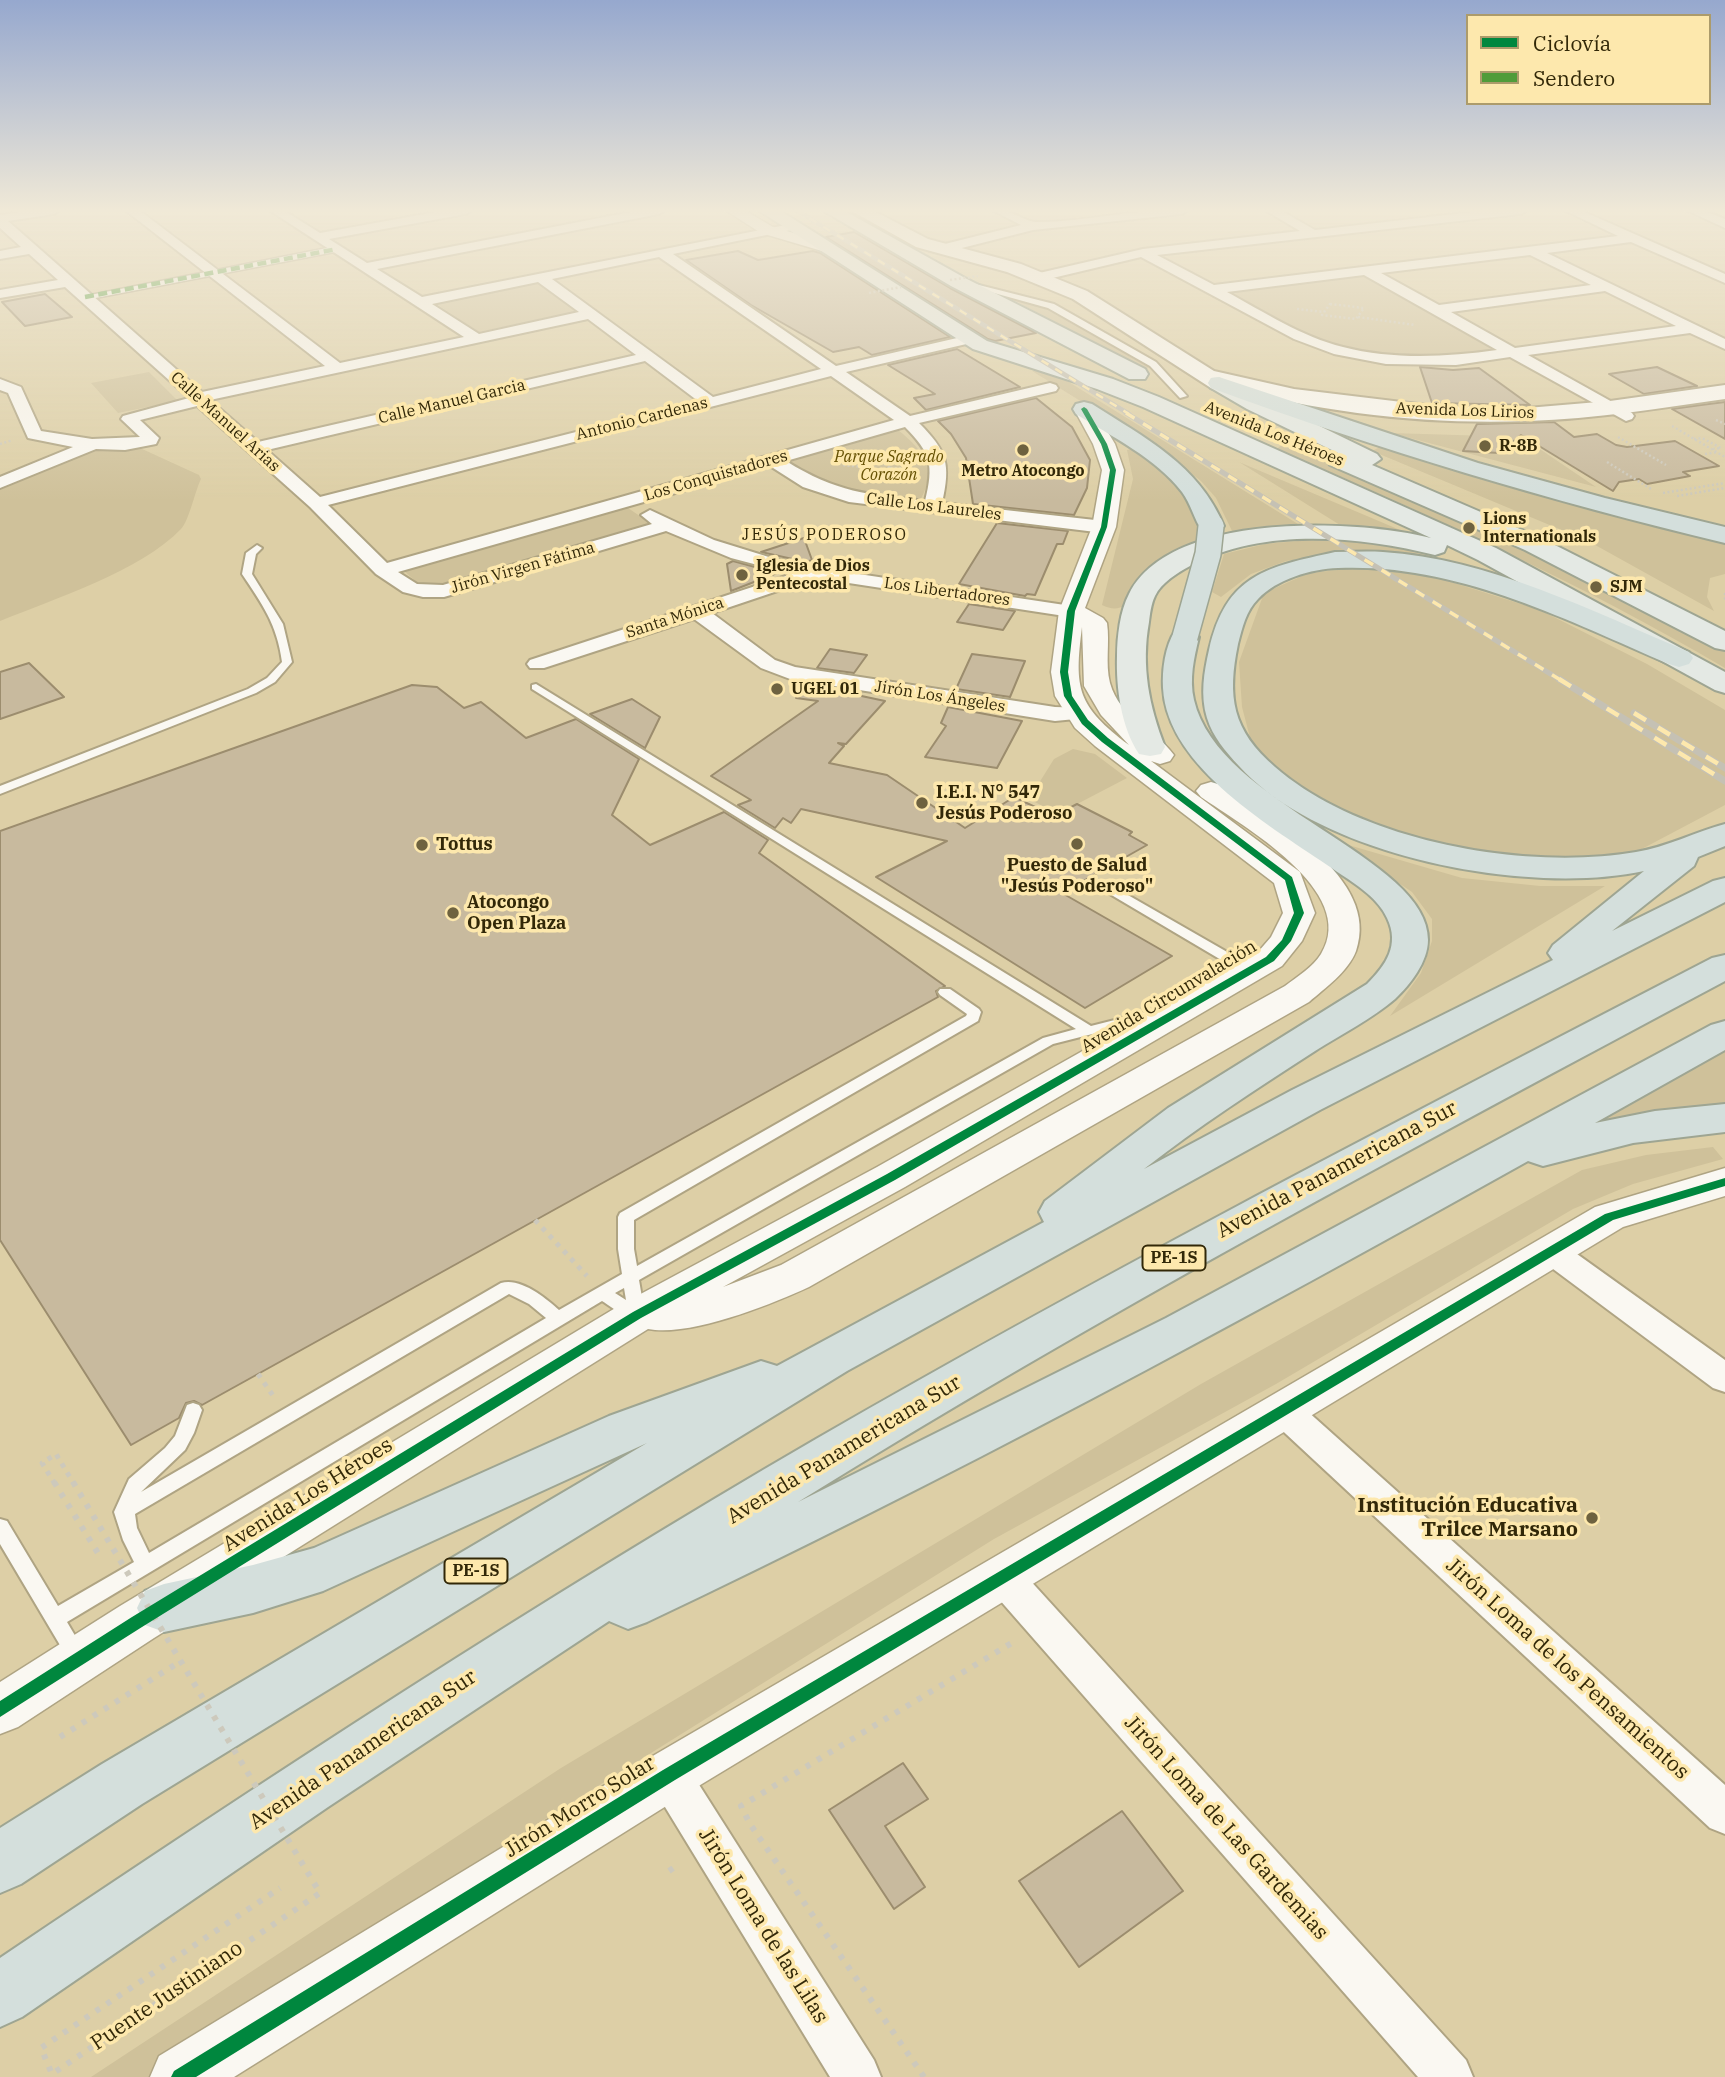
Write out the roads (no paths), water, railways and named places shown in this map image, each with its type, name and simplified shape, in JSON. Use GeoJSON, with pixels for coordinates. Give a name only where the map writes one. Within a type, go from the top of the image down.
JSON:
{"type":"FeatureCollection","features":[{"type":"Feature","properties":{"kind":"highway"},"geometry":{"type":"LineString","coordinates":[[988,1271],[1087,1189],[1182,1118],[1380,992],[1400,970],[1409,951],[1410,931],[1406,921],[1379,887],[1259,802],[1210,758],[1196,739],[1185,720],[1178,697],[1178,665],[1208,554],[1211,526],[1201,498],[1185,479],[1084,410]]}},
{"type":"Feature","properties":{"kind":"highway"},"geometry":{"type":"LineString","coordinates":[[1329,432],[1725,535]]}},
{"type":"Feature","properties":{"kind":"highway"},"geometry":{"type":"LineString","coordinates":[[1679,658],[1564,611],[1460,573],[1388,560],[1321,561],[1280,573],[1253,587],[1240,600],[1231,616],[1216,690],[1222,720],[1228,733],[1264,773],[1309,805],[1395,841],[1475,860],[1557,868],[1623,865],[1712,841]]}},
{"type":"Feature","properties":{"kind":"highway"},"geometry":{"type":"LineString","coordinates":[[1534,984],[1610,914],[1712,841]]}},
{"type":"Feature","properties":{"kind":"highway","name":"PE-1S"},"geometry":{"type":"LineString","coordinates":[[0,1863],[134,1777],[830,1358],[1283,1113],[1725,888]]}},
{"type":"Feature","properties":{"kind":"highway","name":"Avenida Panamericana Sur"},"geometry":{"type":"LineString","coordinates":[[0,1995],[486,1669],[829,1457],[1203,1241],[1725,967]]}},
{"type":"Feature","properties":{"kind":"highway"},"geometry":{"type":"LineString","coordinates":[[486,1669],[702,1572],[908,1473],[1090,1381],[1725,1034]]}},
{"type":"Feature","properties":{"kind":"highway"},"geometry":{"type":"LineString","coordinates":[[1474,1171],[1616,1130],[1657,1122],[1725,1118]]}},
{"type":"Feature","properties":{"kind":"highway"},"geometry":{"type":"LineString","coordinates":[[155,1586],[253,1589],[323,1568],[626,1430],[830,1358]]}},
{"type":"Feature","properties":{"kind":"main road","name":"Avenida Los Héroes"},"geometry":{"type":"LineString","coordinates":[[919,307],[975,342],[1105,384],[1162,407],[1488,554],[1725,684]]}},
{"type":"Feature","properties":{"kind":"main road","name":"Avenida Los Héroes"},"geometry":{"type":"LineString","coordinates":[[1004,307],[1183,396],[1418,492],[1554,552],[1725,642]]}},
{"type":"Feature","properties":{"kind":"main road","name":"Avenida Los Héroes"},"geometry":{"type":"LineString","coordinates":[[1099,307],[1212,379]]}},
{"type":"Feature","properties":{"kind":"main road","name":"Avenida Circunvalación"},"geometry":{"type":"LineString","coordinates":[[975,342],[1084,410]]}},
{"type":"Feature","properties":{"kind":"main road","name":"Avenida Los Lirios"},"geometry":{"type":"LineString","coordinates":[[1212,379],[1303,396],[1449,414],[1529,414],[1617,419],[1725,392]]}},
{"type":"Feature","properties":{"kind":"main road"},"geometry":{"type":"LineString","coordinates":[[1212,379],[1535,531],[1554,552]]}},
{"type":"Feature","properties":{"kind":"main road","name":"Avenida Los Lirios"},"geometry":{"type":"LineString","coordinates":[[1329,432],[1349,419],[1366,418],[1510,425],[1721,411]]}},
{"type":"Feature","properties":{"kind":"main road"},"geometry":{"type":"LineString","coordinates":[[1150,747],[1136,715],[1129,676],[1134,626],[1142,593],[1159,573],[1183,558],[1226,542],[1268,534],[1366,534],[1424,544],[1559,592]]}},
{"type":"Feature","properties":{"kind":"street","name":"Calle Manuel Arias"},"geometry":{"type":"LineString","coordinates":[[96,307],[316,503],[383,570]]}},
{"type":"Feature","properties":{"kind":"street"},"geometry":{"type":"LineString","coordinates":[[258,307],[337,368]]}},
{"type":"Feature","properties":{"kind":"street"},"geometry":{"type":"LineString","coordinates":[[428,307],[476,338]]}},
{"type":"Feature","properties":{"kind":"street"},"geometry":{"type":"LineString","coordinates":[[583,307],[710,402]]}},
{"type":"Feature","properties":{"kind":"street"},"geometry":{"type":"LineString","coordinates":[[740,307],[908,421],[930,446],[941,470],[932,508]]}},
{"type":"Feature","properties":{"kind":"street"},"geometry":{"type":"LineString","coordinates":[[1242,307],[1298,336],[1362,355],[1430,361],[1515,353],[1690,329]]}},
{"type":"Feature","properties":{"kind":"street"},"geometry":{"type":"LineString","coordinates":[[1431,307],[1515,353],[1617,419]]}},
{"type":"Feature","properties":{"kind":"street"},"geometry":{"type":"LineString","coordinates":[[1437,310],[1460,307]]}},
{"type":"Feature","properties":{"kind":"street"},"geometry":{"type":"LineString","coordinates":[[1646,307],[1725,345]]}},
{"type":"Feature","properties":{"kind":"street"},"geometry":{"type":"LineString","coordinates":[[0,384],[15,390],[34,433],[55,439],[136,444],[151,438],[129,419],[142,414],[337,368],[592,313]]}},
{"type":"Feature","properties":{"kind":"street","name":"Antonio Cardenas"},"geometry":{"type":"LineString","coordinates":[[316,503],[833,371],[975,342]]}},
{"type":"Feature","properties":{"kind":"street","name":"Calle Manuel Garcia"},"geometry":{"type":"LineString","coordinates":[[254,449],[649,356]]}},
{"type":"Feature","properties":{"kind":"street","name":"Los Conquistadores"},"geometry":{"type":"LineString","coordinates":[[383,570],[908,421],[1050,388]]}},
{"type":"Feature","properties":{"kind":"street","name":"Avenida Circunvalación"},"geometry":{"type":"LineString","coordinates":[[623,1295],[891,1177],[1270,959],[1292,931],[1299,914],[1289,879],[1105,740],[1078,713],[1068,696],[1064,672],[1071,611],[1104,527],[1113,470],[1104,444],[1084,410]]}},
{"type":"Feature","properties":{"kind":"street"},"geometry":{"type":"LineString","coordinates":[[0,483],[96,443]]}},
{"type":"Feature","properties":{"kind":"street","name":"Calle Los Laureles"},"geometry":{"type":"LineString","coordinates":[[773,460],[792,474],[824,490],[859,498],[1104,527]]}},
{"type":"Feature","properties":{"kind":"street","name":"Los Libertadores"},"geometry":{"type":"LineString","coordinates":[[627,501],[667,525],[719,548],[813,573],[1071,611]]}},
{"type":"Feature","properties":{"kind":"street","name":"Jirón Virgen Fátima"},"geometry":{"type":"LineString","coordinates":[[383,570],[410,588],[444,591],[667,525]]}},
{"type":"Feature","properties":{"kind":"street","name":"Santa Mónica"},"geometry":{"type":"LineString","coordinates":[[537,664],[813,573]]}},
{"type":"Feature","properties":{"kind":"street","name":"Jirón Los Ángeles"},"geometry":{"type":"LineString","coordinates":[[696,611],[768,664],[789,673],[1045,713],[1078,713]]}},
{"type":"Feature","properties":{"kind":"street"},"geometry":{"type":"LineString","coordinates":[[623,1295],[697,1310],[762,1292],[1297,994],[1320,975],[1338,952],[1344,910],[1326,879],[1305,858],[1150,747],[1114,714],[1101,694],[1095,676],[1097,635],[1094,623],[1071,611]]}},
{"type":"Feature","properties":{"kind":"street","name":"Jirón Morro Solar"},"geometry":{"type":"LineString","coordinates":[[180,2077],[669,1775],[1609,1217],[1725,1182]]}},
{"type":"Feature","properties":{"kind":"street"},"geometry":{"type":"LineString","coordinates":[[1552,1252],[1725,1378]]}},
{"type":"Feature","properties":{"kind":"street","name":"Avenida Los Héroes"},"geometry":{"type":"LineString","coordinates":[[0,1710],[79,1660],[155,1586],[623,1295]]}},
{"type":"Feature","properties":{"kind":"street","name":"Jirón Loma de los Pensamientos"},"geometry":{"type":"LineString","coordinates":[[1284,1411],[1725,1813]]}},
{"type":"Feature","properties":{"kind":"street","name":"Jirón Loma de Las Gardemias"},"geometry":{"type":"LineString","coordinates":[[1004,1578],[1449,2077]]}},
{"type":"Feature","properties":{"kind":"street","name":"Jirón Loma de las Lilas"},"geometry":{"type":"LineString","coordinates":[[669,1775],[857,2077]]}},
{"type":"Feature","properties":{"kind":"lane"},"geometry":{"type":"LineString","coordinates":[[0,790],[252,691],[271,680],[287,662],[285,643],[279,621],[247,575],[251,554],[257,548]]}},
{"type":"Feature","properties":{"kind":"lane"},"geometry":{"type":"LineString","coordinates":[[537,687],[1086,1029]]}},
{"type":"Feature","properties":{"kind":"lane"},"geometry":{"type":"LineString","coordinates":[[1107,887],[1250,971]]}},
{"type":"Feature","properties":{"kind":"lane"},"geometry":{"type":"LineString","coordinates":[[623,1295],[626,1217],[973,1018],[974,1012],[945,992]]}},
{"type":"Feature","properties":{"kind":"lane"},"geometry":{"type":"LineString","coordinates":[[54,1619],[155,1586],[558,1319],[623,1295],[1048,1041],[1086,1029],[1194,1005]]}},
{"type":"Feature","properties":{"kind":"lane"},"geometry":{"type":"LineString","coordinates":[[123,1512],[507,1287],[522,1291],[538,1301],[558,1319]]}},
{"type":"Feature","properties":{"kind":"lane"},"geometry":{"type":"LineString","coordinates":[[155,1586],[136,1548],[123,1512],[129,1492],[181,1443],[193,1410]]}},
{"type":"Feature","properties":{"kind":"lane"},"geometry":{"type":"LineString","coordinates":[[0,1527],[79,1660]]}},
{"type":"Feature","properties":{"kind":"railway"},"geometry":{"type":"LineString","coordinates":[[954,307],[1129,414]]}},
{"type":"Feature","properties":{"kind":"railway"},"geometry":{"type":"LineString","coordinates":[[1126,413],[1562,681]]}},
{"type":"Feature","properties":{"kind":"railway"},"geometry":{"type":"LineString","coordinates":[[1559,679],[1725,781]]}},
{"type":"Feature","properties":{"kind":"railway"},"geometry":{"type":"LineString","coordinates":[[1634,713],[1725,768]]}},
{"type":"Feature","properties":{"kind":"place","name":"R-8B"},"geometry":{"type":"Point","coordinates":[1485,446]}},
{"type":"Feature","properties":{"kind":"place","name":"Metro Atocongo"},"geometry":{"type":"Point","coordinates":[1023,450]}},
{"type":"Feature","properties":{"kind":"place","name":"Lions Internationals"},"geometry":{"type":"Point","coordinates":[1469,528]}},
{"type":"Feature","properties":{"kind":"place","name":"Iglesia de Dios Pentecostal"},"geometry":{"type":"Point","coordinates":[742,575]}},
{"type":"Feature","properties":{"kind":"place","name":"SJM"},"geometry":{"type":"Point","coordinates":[1596,587]}},
{"type":"Feature","properties":{"kind":"place","name":"UGEL 01"},"geometry":{"type":"Point","coordinates":[777,689]}},
{"type":"Feature","properties":{"kind":"place","name":"I.E.I. N° 547 Jesús Poderoso"},"geometry":{"type":"Point","coordinates":[922,803]}},
{"type":"Feature","properties":{"kind":"place","name":"Puesto de Salud \"Jesús Poderoso\""},"geometry":{"type":"Point","coordinates":[1077,844]}},
{"type":"Feature","properties":{"kind":"place","name":"Tottus"},"geometry":{"type":"Point","coordinates":[422,845]}},
{"type":"Feature","properties":{"kind":"place","name":"Atocongo Open Plaza"},"geometry":{"type":"Point","coordinates":[453,913]}},
{"type":"Feature","properties":{"kind":"place","name":"Institución Educativa Trilce Marsano"},"geometry":{"type":"Point","coordinates":[1592,1518]}},
{"type":"Feature","properties":{"kind":"district","name":"JESÚS PODEROSO"},"geometry":{"type":"Point","coordinates":[825,535]}},
{"type":"Feature","properties":{"kind":"park label","name":"Parque Sagrado Corazón"},"geometry":{"type":"Point","coordinates":[889,466]}}]}
